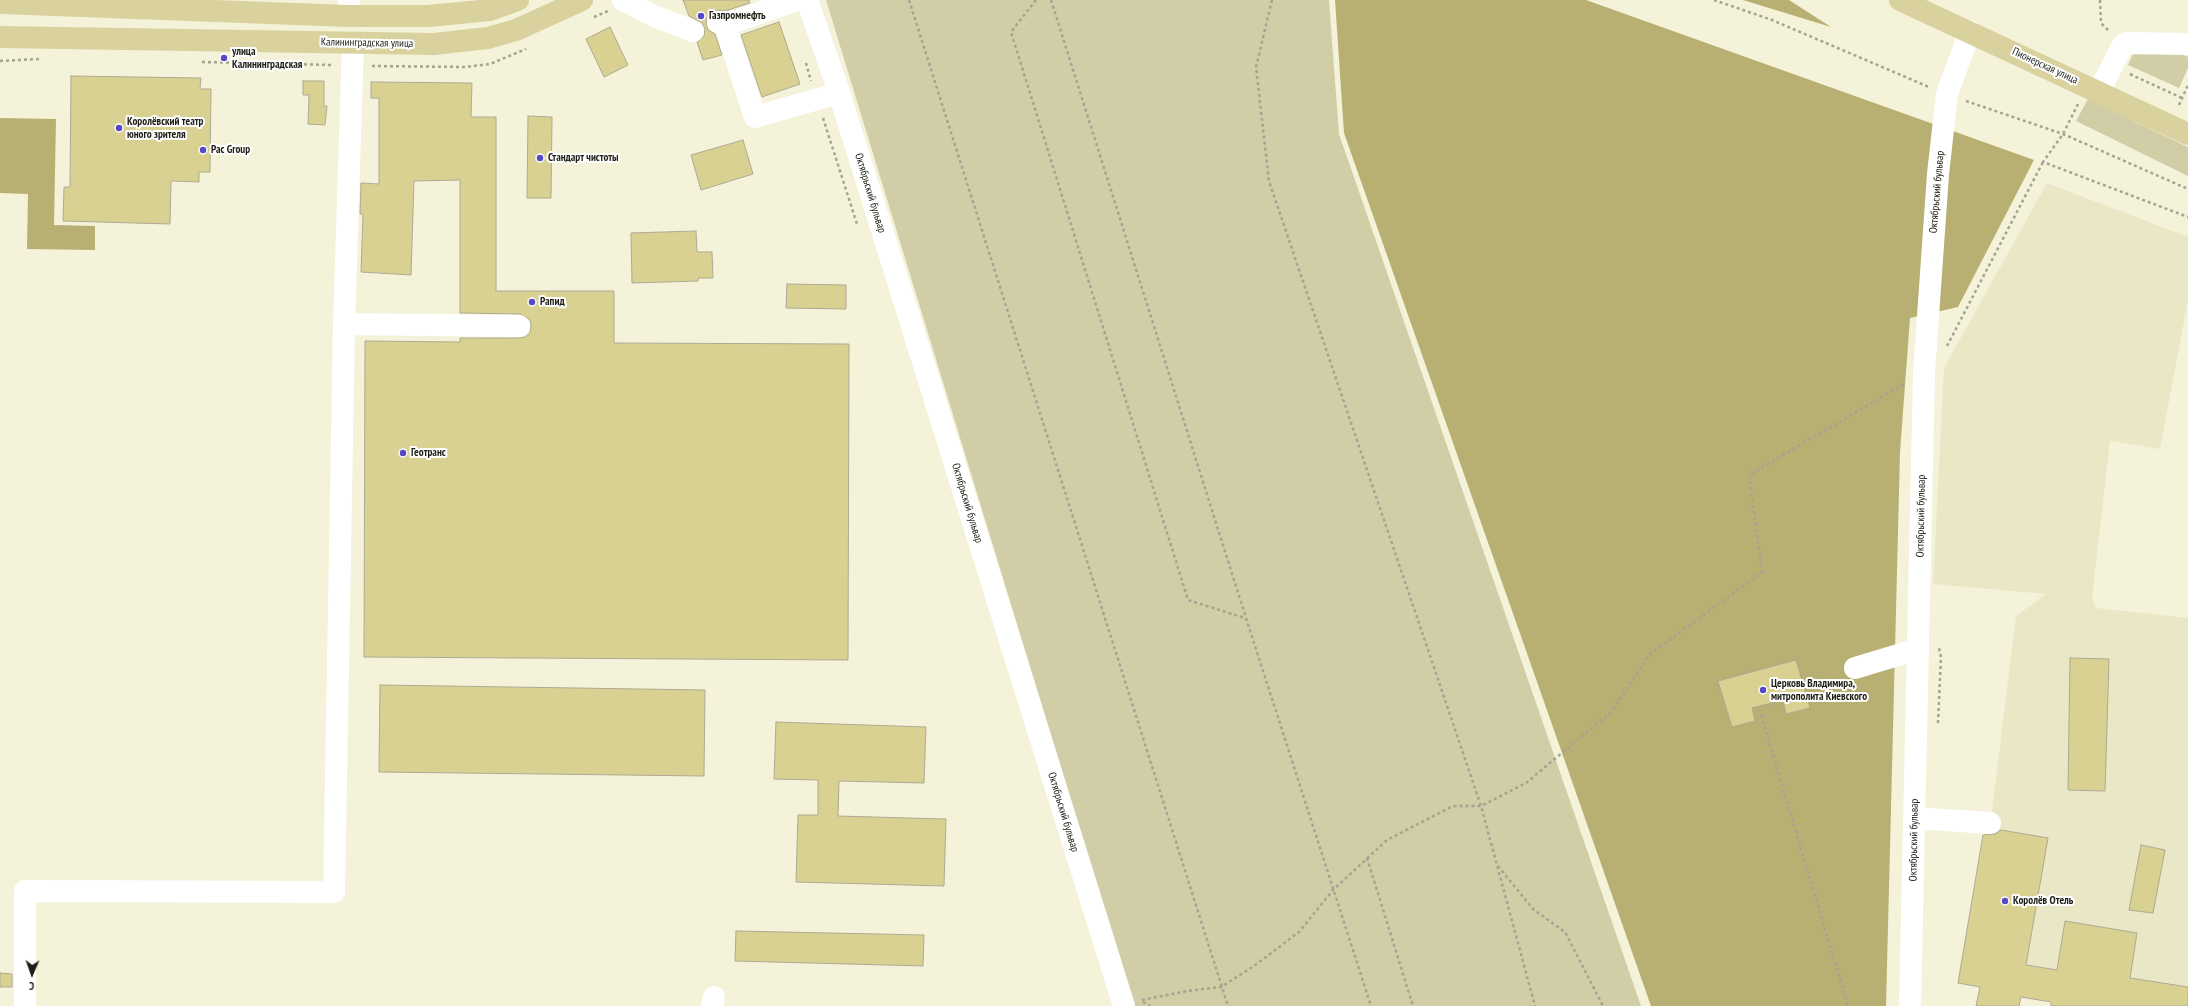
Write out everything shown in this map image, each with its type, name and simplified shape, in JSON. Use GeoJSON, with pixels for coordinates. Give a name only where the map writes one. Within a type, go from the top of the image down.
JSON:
{"type":"FeatureCollection","features":[{"type":"Feature","properties":{"kind":"main road","name":"Калининградская улица"},"geometry":{"type":"LineString","coordinates":[[0,37],[434,44],[488,38],[516,30],[582,0]]}},
{"type":"Feature","properties":{"kind":"main road","name":"Пионерская улица"},"geometry":{"type":"LineString","coordinates":[[1900,0],[1970,31],[2090,95],[2188,134]]}},
{"type":"Feature","properties":{"kind":"main road"},"geometry":{"type":"LineString","coordinates":[[0,3],[34,2],[349,8],[428,16],[490,10],[515,1]]}},
{"type":"Feature","properties":{"kind":"main road"},"geometry":{"type":"LineString","coordinates":[[34,2],[34,37]]}},
{"type":"Feature","properties":{"kind":"street"},"geometry":{"type":"LineString","coordinates":[[623,0],[654,16],[693,31]]}},
{"type":"Feature","properties":{"kind":"street"},"geometry":{"type":"LineString","coordinates":[[796,0],[721,24],[755,116],[839,93]]}},
{"type":"Feature","properties":{"kind":"street","name":"Октябрьский бульвар"},"geometry":{"type":"LineString","coordinates":[[807,0],[839,93],[1124,1006]]}},
{"type":"Feature","properties":{"kind":"street","name":"Октябрьский бульвар"},"geometry":{"type":"LineString","coordinates":[[1910,1006],[1924,373],[1938,174],[1947,94],[1970,31]]}},
{"type":"Feature","properties":{"kind":"street"},"geometry":{"type":"LineString","coordinates":[[25,1006],[25,891],[334,892],[344,324],[353,43]]}},
{"type":"Feature","properties":{"kind":"street"},"geometry":{"type":"LineString","coordinates":[[2090,95],[2121,48],[2126,43],[2188,44]]}},
{"type":"Feature","properties":{"kind":"street"},"geometry":{"type":"LineString","coordinates":[[344,324],[519,326]]}},
{"type":"Feature","properties":{"kind":"street"},"geometry":{"type":"LineString","coordinates":[[1855,668],[1918,649]]}},
{"type":"Feature","properties":{"kind":"street"},"geometry":{"type":"LineString","coordinates":[[1914,818],[1990,823]]}},
{"type":"Feature","properties":{"kind":"path"},"geometry":{"type":"LineString","coordinates":[[909,0],[1228,1006]]}},
{"type":"Feature","properties":{"kind":"path"},"geometry":{"type":"LineString","coordinates":[[1036,0],[1011,32],[1188,600],[1246,618]]}},
{"type":"Feature","properties":{"kind":"path"},"geometry":{"type":"LineString","coordinates":[[1051,0],[1246,618],[1371,1006]]}},
{"type":"Feature","properties":{"kind":"path"},"geometry":{"type":"LineString","coordinates":[[1272,0],[1256,67],[1269,181],[1481,806],[1535,1006]]}},
{"type":"Feature","properties":{"kind":"path"},"geometry":{"type":"LineString","coordinates":[[0,61],[40,59]]}},
{"type":"Feature","properties":{"kind":"path"},"geometry":{"type":"LineString","coordinates":[[2179,105],[2188,85]]}},
{"type":"Feature","properties":{"kind":"path"},"geometry":{"type":"LineString","coordinates":[[1946,349],[2043,162],[2090,95]]}},
{"type":"Feature","properties":{"kind":"path"},"geometry":{"type":"LineString","coordinates":[[2043,162],[2188,217]]}},
{"type":"Feature","properties":{"kind":"path"},"geometry":{"type":"LineString","coordinates":[[1150,1006],[1140,1000],[1187,991],[1221,987],[1254,966],[1299,932],[1333,890],[1387,840],[1453,806],[1481,806],[1526,783],[1612,712],[1650,654],[1762,572],[1749,475],[1924,373]]}},
{"type":"Feature","properties":{"kind":"path"},"geometry":{"type":"LineString","coordinates":[[1761,715],[1848,1006]]}},
{"type":"Feature","properties":{"kind":"path"},"geometry":{"type":"LineString","coordinates":[[1367,858],[1413,1006]]}},
{"type":"Feature","properties":{"kind":"path"},"geometry":{"type":"LineString","coordinates":[[1497,864],[1533,909],[1565,932],[1603,1006]]}},
{"type":"Feature","properties":{"kind":"shaded area"},"geometry":{"type":"Polygon","coordinates":[[[826,0],[1329,0],[1339,134],[1641,1006],[1134,1006],[826,0]]]}},
{"type":"Feature","properties":{"kind":"shaded area"},"geometry":{"type":"Polygon","coordinates":[[[1335,0],[1586,0],[2034,160],[1958,307],[1910,318],[1900,452],[1886,1006],[1651,1006],[1344,133],[1335,0]]]}},
{"type":"Feature","properties":{"kind":"shaded area"},"geometry":{"type":"Polygon","coordinates":[[[1743,0],[1789,0],[1831,27],[1743,0]]]}},
{"type":"Feature","properties":{"kind":"shaded area"},"geometry":{"type":"Polygon","coordinates":[[[2171,49],[2188,57],[2188,68],[2179,88],[2128,65],[2135,50],[2171,49]]]}},
{"type":"Feature","properties":{"kind":"shaded area"},"geometry":{"type":"Polygon","coordinates":[[[2088,99],[2188,147],[2188,176],[2076,121],[2088,99]]]}},
{"type":"Feature","properties":{"kind":"shaded area"},"geometry":{"type":"Polygon","coordinates":[[[0,118],[56,119],[54,225],[95,226],[95,250],[27,249],[28,194],[0,193],[0,118]]]}},
{"type":"Feature","properties":{"kind":"shaded area"},"geometry":{"type":"Polygon","coordinates":[[[2047,183],[2188,237],[2188,300],[2160,449],[2110,441],[2092,598],[2096,608],[2188,618],[2188,1006],[2051,1006],[2051,1002],[2021,997],[2019,1006],[1979,1006],[1976,1005],[1980,987],[1958,983],[1985,827],[1990,827],[2016,616],[2046,594],[1933,584],[1944,368],[2047,183]]]}},
{"type":"Feature","properties":{"kind":"building"},"geometry":{"type":"Polygon","coordinates":[[[683,0],[749,0],[750,3],[725,11],[716,10],[707,17],[706,24],[708,30],[715,34],[722,55],[703,60],[697,42],[704,36],[705,29],[702,23],[689,16],[683,0]]]}},
{"type":"Feature","properties":{"kind":"building"},"geometry":{"type":"Polygon","coordinates":[[[779,22],[800,84],[762,97],[741,35],[779,22]]]}},
{"type":"Feature","properties":{"kind":"building"},"geometry":{"type":"Polygon","coordinates":[[[610,27],[628,65],[604,77],[586,39],[610,27]]]}},
{"type":"Feature","properties":{"kind":"building"},"geometry":{"type":"Polygon","coordinates":[[[71,76],[201,78],[200,89],[211,89],[210,172],[199,172],[199,182],[171,181],[170,224],[63,221],[64,187],[70,187],[71,76]]]}},
{"type":"Feature","properties":{"kind":"building"},"geometry":{"type":"Polygon","coordinates":[[[303,81],[324,81],[324,106],[327,106],[325,125],[308,124],[309,95],[303,95],[303,81]]]}},
{"type":"Feature","properties":{"kind":"building"},"geometry":{"type":"Polygon","coordinates":[[[371,82],[472,83],[471,117],[496,117],[496,291],[614,291],[614,343],[849,344],[848,660],[364,657],[365,341],[460,342],[460,338],[519,338],[525,337],[530,333],[531,326],[530,320],[520,314],[460,313],[460,180],[414,181],[411,275],[361,272],[363,214],[360,214],[361,183],[379,184],[379,98],[371,98],[371,82]]]}},
{"type":"Feature","properties":{"kind":"building","name":"Стандарт чистоты"},"geometry":{"type":"Polygon","coordinates":[[[528,116],[552,117],[551,198],[527,198],[528,116]]]}},
{"type":"Feature","properties":{"kind":"building"},"geometry":{"type":"Polygon","coordinates":[[[743,140],[753,174],[701,190],[691,155],[743,140]]]}},
{"type":"Feature","properties":{"kind":"building"},"geometry":{"type":"Polygon","coordinates":[[[696,231],[697,252],[712,252],[713,278],[698,278],[698,281],[632,283],[631,233],[696,231]]]}},
{"type":"Feature","properties":{"kind":"building"},"geometry":{"type":"Polygon","coordinates":[[[787,284],[846,285],[846,309],[786,308],[787,284]]]}},
{"type":"Feature","properties":{"kind":"building"},"geometry":{"type":"Polygon","coordinates":[[[2070,658],[2109,659],[2105,791],[2068,790],[2070,658]]]}},
{"type":"Feature","properties":{"kind":"building","name":"Церковь Владимира, митрополита Киевского"},"geometry":{"type":"Polygon","coordinates":[[[1796,660],[1810,708],[1786,714],[1783,700],[1752,708],[1755,721],[1732,727],[1718,681],[1796,660]]]}},
{"type":"Feature","properties":{"kind":"building"},"geometry":{"type":"Polygon","coordinates":[[[380,685],[705,690],[704,776],[379,772],[380,685]]]}},
{"type":"Feature","properties":{"kind":"building"},"geometry":{"type":"Polygon","coordinates":[[[776,722],[926,727],[924,783],[839,781],[838,816],[946,819],[944,886],[796,882],[798,815],[818,815],[818,780],[774,779],[776,722]]]}},
{"type":"Feature","properties":{"kind":"building","name":"Королёв Отель"},"geometry":{"type":"Polygon","coordinates":[[[2001,830],[2048,838],[2026,965],[2057,970],[2065,921],[2137,933],[2130,978],[2188,987],[2188,1006],[2051,1006],[2051,1002],[2021,997],[2019,1006],[1976,1006],[1980,987],[1958,983],[1983,835],[1995,834],[2001,830]]]}},
{"type":"Feature","properties":{"kind":"building"},"geometry":{"type":"Polygon","coordinates":[[[2141,845],[2165,850],[2153,913],[2129,910],[2141,845]]]}},
{"type":"Feature","properties":{"kind":"building"},"geometry":{"type":"Polygon","coordinates":[[[736,931],[924,935],[923,966],[735,961],[736,931]]]}},
{"type":"Feature","properties":{"kind":"building"},"geometry":{"type":"Polygon","coordinates":[[[0,973],[12,974],[12,987],[0,987],[0,973]]]}},
{"type":"Feature","properties":{"kind":"place","name":"Газпромнефть"},"geometry":{"type":"Point","coordinates":[701,16]}},
{"type":"Feature","properties":{"kind":"place","name":"улица Калининградская"},"geometry":{"type":"Point","coordinates":[224,58]}},
{"type":"Feature","properties":{"kind":"place","name":"Королёвский театр юного зрителя"},"geometry":{"type":"Point","coordinates":[119,128]}},
{"type":"Feature","properties":{"kind":"place","name":"Pac Group"},"geometry":{"type":"Point","coordinates":[203,150]}},
{"type":"Feature","properties":{"kind":"place","name":"Стандарт чистоты"},"geometry":{"type":"Point","coordinates":[540,158]}},
{"type":"Feature","properties":{"kind":"place","name":"Рапид"},"geometry":{"type":"Point","coordinates":[532,302]}},
{"type":"Feature","properties":{"kind":"place","name":"Геотранс"},"geometry":{"type":"Point","coordinates":[403,453]}},
{"type":"Feature","properties":{"kind":"place","name":"Церковь Владимира, митрополита Киевского"},"geometry":{"type":"Point","coordinates":[1763,690]}},
{"type":"Feature","properties":{"kind":"place","name":"Королёв Отель"},"geometry":{"type":"Point","coordinates":[2005,901]}}]}
